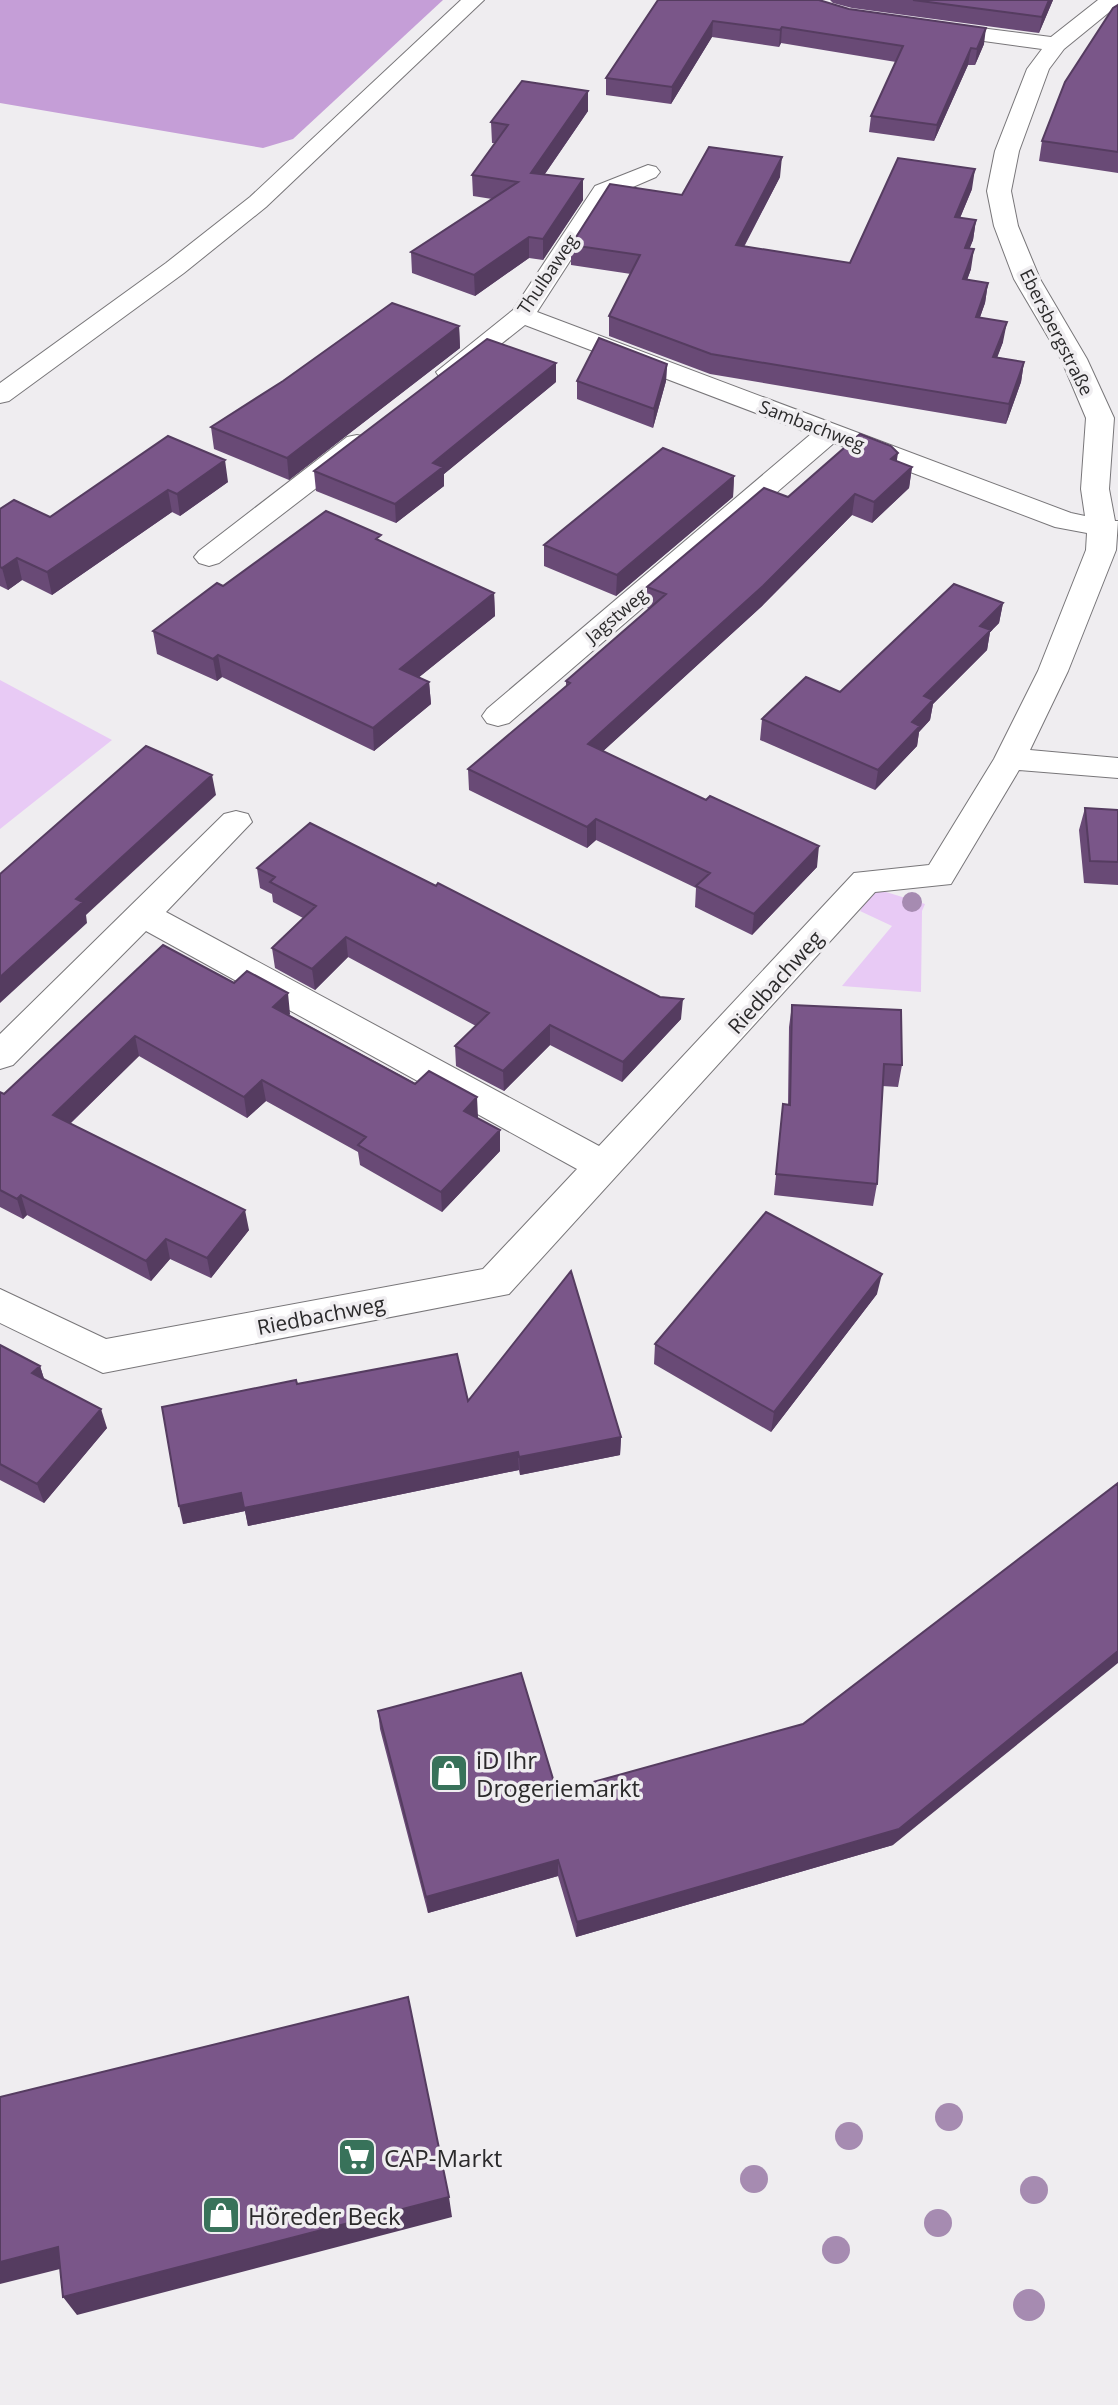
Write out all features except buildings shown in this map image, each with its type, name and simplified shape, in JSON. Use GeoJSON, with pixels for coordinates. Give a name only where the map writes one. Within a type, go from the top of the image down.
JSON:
{"type":"FeatureCollection","features":[{"type":"Feature","properties":{"kind":"street"},"geometry":{"type":"LineString","coordinates":[[0,396],[175,268],[258,202],[473,0]]}},
{"type":"Feature","properties":{"kind":"street","name":"Ebersbergstraße"},"geometry":{"type":"LineString","coordinates":[[939,876],[1010,759],[1054,671],[1110,529],[1095,489],[1100,418],[1074,359],[1027,279],[1006,226],[999,191],[1007,151],[1027,92],[1038,69],[1056,44],[1111,0]]}},
{"type":"Feature","properties":{"kind":"street"},"geometry":{"type":"LineString","coordinates":[[918,26],[1056,44]]}},
{"type":"Feature","properties":{"kind":"street","name":"Thulbaweg"},"geometry":{"type":"LineString","coordinates":[[425,390],[522,315],[603,191],[648,172]]}},
{"type":"Feature","properties":{"kind":"street","name":"Sambachweg"},"geometry":{"type":"LineString","coordinates":[[522,315],[1065,521],[1110,529]]}},
{"type":"Feature","properties":{"kind":"street"},"geometry":{"type":"LineString","coordinates":[[209,557],[382,423]]}},
{"type":"Feature","properties":{"kind":"street","name":"Jagstweg"},"geometry":{"type":"LineString","coordinates":[[498,716],[830,432]]}},
{"type":"Feature","properties":{"kind":"street"},"geometry":{"type":"LineString","coordinates":[[1010,759],[1118,768]]}},
{"type":"Feature","properties":{"kind":"street"},"geometry":{"type":"LineString","coordinates":[[0,1056],[236,822]]}},
{"type":"Feature","properties":{"kind":"street","name":"Riedbachweg"},"geometry":{"type":"LineString","coordinates":[[0,1305],[103,1356],[495,1283],[605,1167],[866,881],[939,876]]}},
{"type":"Feature","properties":{"kind":"street"},"geometry":{"type":"LineString","coordinates":[[144,915],[605,1167]]}},
{"type":"Feature","properties":{"kind":"shaded area"},"geometry":{"type":"Polygon","coordinates":[[[0,0],[443,0],[293,139],[263,148],[0,103],[0,0]]]}},
{"type":"Feature","properties":{"kind":"shaded area"},"geometry":{"type":"Polygon","coordinates":[[[0,680],[112,740],[0,829],[0,680]]]}},
{"type":"Feature","properties":{"kind":"shaded area"},"geometry":{"type":"Polygon","coordinates":[[[873,888],[925,904],[922,911],[921,992],[842,986],[892,926],[860,911],[873,888]]]}},
{"type":"Feature","properties":{"kind":"place","name":"iD Ihr Drogeriemarkt"},"geometry":{"type":"Point","coordinates":[449,1773]}},
{"type":"Feature","properties":{"kind":"place","name":"CAP-Markt"},"geometry":{"type":"Point","coordinates":[357,2157]}},
{"type":"Feature","properties":{"kind":"place","name":"Höreder Beck"},"geometry":{"type":"Point","coordinates":[221,2215]}}]}
